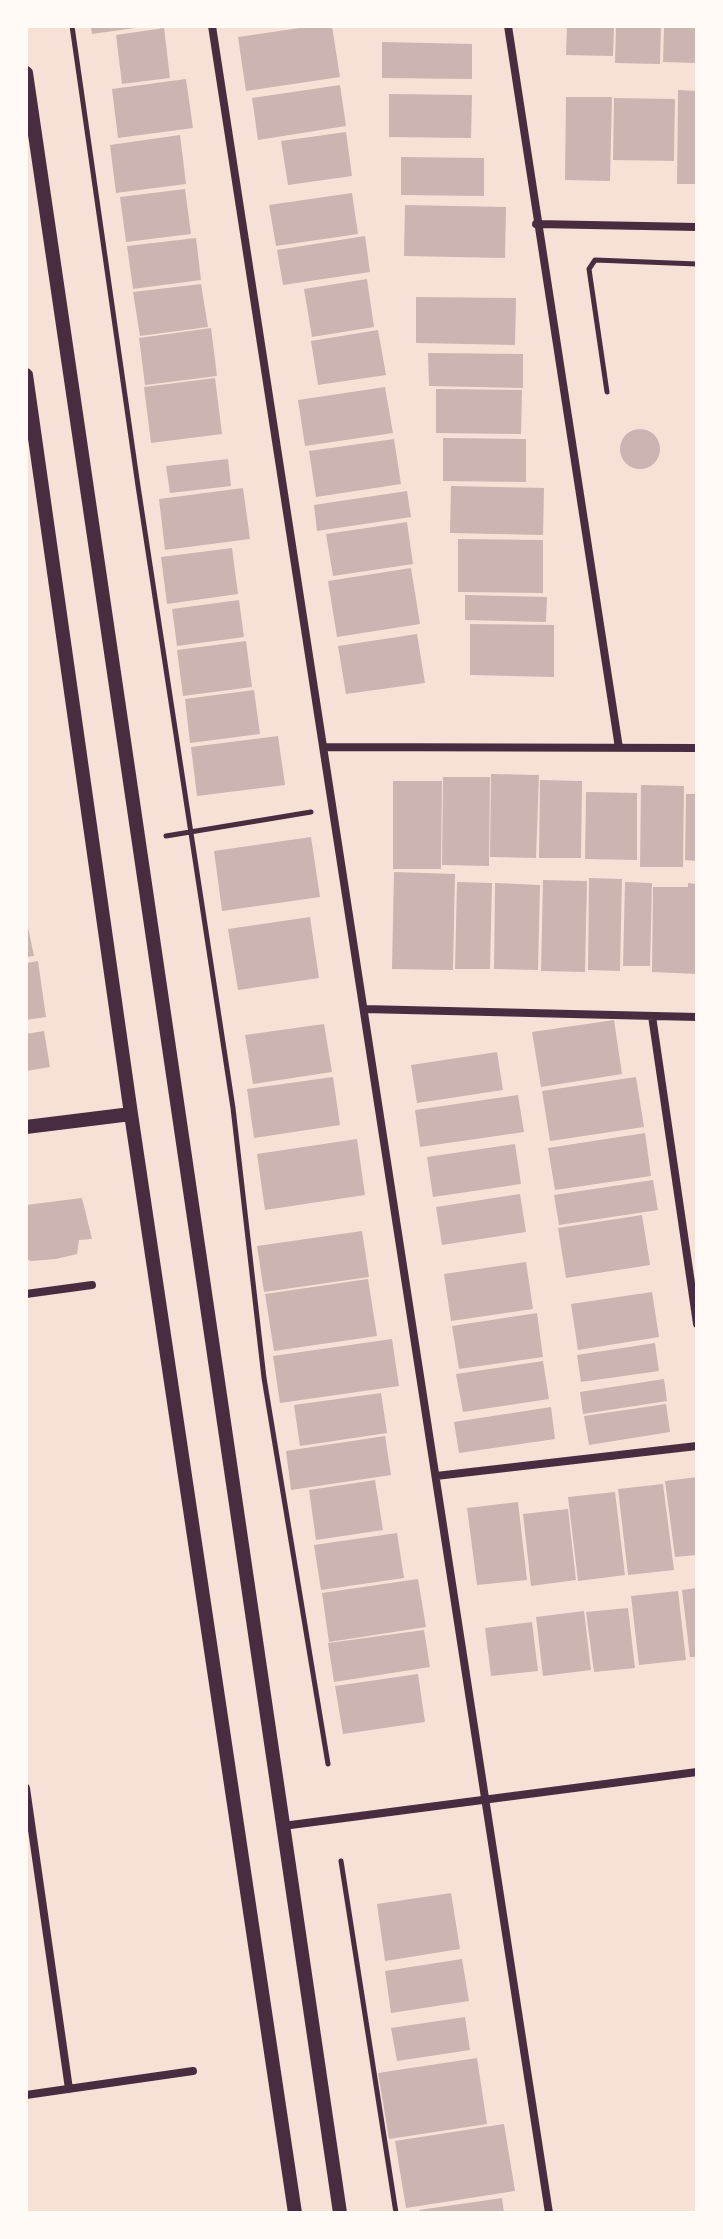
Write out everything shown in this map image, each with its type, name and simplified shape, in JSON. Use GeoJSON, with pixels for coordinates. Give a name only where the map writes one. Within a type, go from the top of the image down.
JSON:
{"type":"FeatureCollection","features":[{"type":"Feature","properties":{"kind":"street"},"geometry":{"type":"LineString","coordinates":[[212,26],[549,2213]]}},
{"type":"Feature","properties":{"kind":"street"},"geometry":{"type":"LineString","coordinates":[[508,26],[536,224],[619,748]]}},
{"type":"Feature","properties":{"kind":"street"},"geometry":{"type":"LineString","coordinates":[[26,73],[340,2213]]}},
{"type":"Feature","properties":{"kind":"street"},"geometry":{"type":"LineString","coordinates":[[536,224],[697,227]]}},
{"type":"Feature","properties":{"kind":"street"},"geometry":{"type":"LineString","coordinates":[[26,375],[131,1114],[295,2213]]}},
{"type":"Feature","properties":{"kind":"street"},"geometry":{"type":"LineString","coordinates":[[324,747],[697,748]]}},
{"type":"Feature","properties":{"kind":"street"},"geometry":{"type":"LineString","coordinates":[[364,1009],[697,1017]]}},
{"type":"Feature","properties":{"kind":"street"},"geometry":{"type":"LineString","coordinates":[[652,1016],[697,1324]]}},
{"type":"Feature","properties":{"kind":"street"},"geometry":{"type":"LineString","coordinates":[[26,1127],[131,1114]]}},
{"type":"Feature","properties":{"kind":"street"},"geometry":{"type":"LineString","coordinates":[[26,1294],[92,1285]]}},
{"type":"Feature","properties":{"kind":"street"},"geometry":{"type":"LineString","coordinates":[[436,1476],[697,1446]]}},
{"type":"Feature","properties":{"kind":"street"},"geometry":{"type":"LineString","coordinates":[[282,1826],[697,1772]]}},
{"type":"Feature","properties":{"kind":"street"},"geometry":{"type":"LineString","coordinates":[[26,1788],[69,2089]]}},
{"type":"Feature","properties":{"kind":"street"},"geometry":{"type":"LineString","coordinates":[[26,2095],[193,2071]]}},
{"type":"Feature","properties":{"kind":"path"},"geometry":{"type":"LineString","coordinates":[[72,26],[138,486],[233,1108],[264,1378],[328,1764]]}},
{"type":"Feature","properties":{"kind":"path"},"geometry":{"type":"LineString","coordinates":[[607,392],[589,269],[595,260],[697,264]]}},
{"type":"Feature","properties":{"kind":"path"},"geometry":{"type":"LineString","coordinates":[[166,836],[333,809]]}},
{"type":"Feature","properties":{"kind":"path"},"geometry":{"type":"LineString","coordinates":[[341,1861],[396,2213]]}},
{"type":"Feature","properties":{"kind":"building"},"geometry":{"type":"Polygon","coordinates":[[[91,26],[135,26],[135,28],[92,34],[91,26]]]}},
{"type":"Feature","properties":{"kind":"building"},"geometry":{"type":"Polygon","coordinates":[[[332,26],[340,77],[246,91],[238,37],[332,26]]]}},
{"type":"Feature","properties":{"kind":"building"},"geometry":{"type":"Polygon","coordinates":[[[567,26],[614,26],[613,56],[566,55],[567,26]]]}},
{"type":"Feature","properties":{"kind":"building"},"geometry":{"type":"Polygon","coordinates":[[[616,26],[661,26],[660,64],[615,63],[616,26]]]}},
{"type":"Feature","properties":{"kind":"building"},"geometry":{"type":"Polygon","coordinates":[[[664,26],[697,26],[697,63],[663,62],[664,26]]]}},
{"type":"Feature","properties":{"kind":"building"},"geometry":{"type":"Polygon","coordinates":[[[164,28],[170,78],[122,84],[116,35],[164,28]]]}},
{"type":"Feature","properties":{"kind":"building"},"geometry":{"type":"Polygon","coordinates":[[[382,42],[472,44],[472,79],[382,78],[382,42]]]}},
{"type":"Feature","properties":{"kind":"building"},"geometry":{"type":"Polygon","coordinates":[[[186,79],[193,128],[118,138],[112,89],[186,79]]]}},
{"type":"Feature","properties":{"kind":"building"},"geometry":{"type":"Polygon","coordinates":[[[340,85],[346,126],[258,140],[252,98],[340,85]]]}},
{"type":"Feature","properties":{"kind":"building"},"geometry":{"type":"Polygon","coordinates":[[[678,90],[697,91],[697,184],[677,184],[678,90]]]}},
{"type":"Feature","properties":{"kind":"building"},"geometry":{"type":"Polygon","coordinates":[[[389,94],[472,95],[471,138],[389,137],[389,94]]]}},
{"type":"Feature","properties":{"kind":"building"},"geometry":{"type":"Polygon","coordinates":[[[566,97],[612,97],[610,181],[565,180],[566,97]]]}},
{"type":"Feature","properties":{"kind":"building"},"geometry":{"type":"Polygon","coordinates":[[[614,98],[675,99],[674,161],[613,160],[614,98]]]}},
{"type":"Feature","properties":{"kind":"building"},"geometry":{"type":"Polygon","coordinates":[[[346,132],[352,176],[288,185],[281,141],[346,132]]]}},
{"type":"Feature","properties":{"kind":"building"},"geometry":{"type":"Polygon","coordinates":[[[180,135],[186,184],[116,193],[110,145],[180,135]]]}},
{"type":"Feature","properties":{"kind":"building"},"geometry":{"type":"Polygon","coordinates":[[[401,157],[484,158],[484,196],[401,195],[401,157]]]}},
{"type":"Feature","properties":{"kind":"building"},"geometry":{"type":"Polygon","coordinates":[[[185,189],[191,234],[126,242],[120,197],[185,189]]]}},
{"type":"Feature","properties":{"kind":"building"},"geometry":{"type":"Polygon","coordinates":[[[352,193],[358,234],[276,246],[269,205],[352,193]]]}},
{"type":"Feature","properties":{"kind":"building"},"geometry":{"type":"Polygon","coordinates":[[[405,205],[506,207],[505,258],[404,256],[405,205]]]}},
{"type":"Feature","properties":{"kind":"building"},"geometry":{"type":"Polygon","coordinates":[[[365,236],[370,272],[283,285],[277,250],[365,236]]]}},
{"type":"Feature","properties":{"kind":"building"},"geometry":{"type":"Polygon","coordinates":[[[196,238],[201,280],[133,289],[127,246],[196,238]]]}},
{"type":"Feature","properties":{"kind":"building"},"geometry":{"type":"Polygon","coordinates":[[[367,279],[374,327],[312,337],[304,289],[367,279]]]}},
{"type":"Feature","properties":{"kind":"building"},"geometry":{"type":"Polygon","coordinates":[[[201,284],[208,327],[140,336],[133,292],[201,284]]]}},
{"type":"Feature","properties":{"kind":"building"},"geometry":{"type":"Polygon","coordinates":[[[416,297],[516,298],[515,345],[416,343],[416,297]]]}},
{"type":"Feature","properties":{"kind":"building"},"geometry":{"type":"Polygon","coordinates":[[[211,328],[217,376],[145,385],[139,338],[211,328]]]}},
{"type":"Feature","properties":{"kind":"building"},"geometry":{"type":"Polygon","coordinates":[[[378,330],[386,375],[318,385],[311,341],[378,330]]]}},
{"type":"Feature","properties":{"kind":"building"},"geometry":{"type":"Polygon","coordinates":[[[428,353],[523,354],[523,388],[429,386],[428,353]]]}},
{"type":"Feature","properties":{"kind":"building"},"geometry":{"type":"Polygon","coordinates":[[[215,378],[222,434],[151,443],[144,387],[215,378]]]}},
{"type":"Feature","properties":{"kind":"building"},"geometry":{"type":"Polygon","coordinates":[[[385,387],[393,433],[305,446],[298,400],[385,387]]]}},
{"type":"Feature","properties":{"kind":"building"},"geometry":{"type":"Polygon","coordinates":[[[436,389],[522,390],[521,434],[436,433],[436,389]]]}},
{"type":"Feature","properties":{"kind":"building"},"geometry":{"type":"Polygon","coordinates":[[[640,429],[654,435],[660,449],[654,463],[640,469],[626,463],[620,449],[626,435],[640,429]]]}},
{"type":"Feature","properties":{"kind":"building"},"geometry":{"type":"Polygon","coordinates":[[[443,438],[526,439],[526,482],[443,481],[443,438]]]}},
{"type":"Feature","properties":{"kind":"building"},"geometry":{"type":"Polygon","coordinates":[[[394,439],[401,484],[316,497],[309,451],[394,439]]]}},
{"type":"Feature","properties":{"kind":"building"},"geometry":{"type":"Polygon","coordinates":[[[228,459],[231,486],[170,493],[166,466],[228,459]]]}},
{"type":"Feature","properties":{"kind":"building"},"geometry":{"type":"Polygon","coordinates":[[[451,486],[544,488],[543,535],[450,533],[451,486]]]}},
{"type":"Feature","properties":{"kind":"building"},"geometry":{"type":"Polygon","coordinates":[[[243,488],[250,539],[165,550],[159,499],[243,488]]]}},
{"type":"Feature","properties":{"kind":"building"},"geometry":{"type":"Polygon","coordinates":[[[407,491],[411,517],[317,531],[314,505],[407,491]]]}},
{"type":"Feature","properties":{"kind":"building"},"geometry":{"type":"Polygon","coordinates":[[[407,522],[413,564],[333,576],[326,534],[407,522]]]}},
{"type":"Feature","properties":{"kind":"building"},"geometry":{"type":"Polygon","coordinates":[[[458,539],[543,540],[543,593],[458,592],[458,539]]]}},
{"type":"Feature","properties":{"kind":"building"},"geometry":{"type":"Polygon","coordinates":[[[232,548],[238,594],[167,604],[161,557],[232,548]]]}},
{"type":"Feature","properties":{"kind":"building"},"geometry":{"type":"Polygon","coordinates":[[[411,568],[420,624],[337,637],[328,581],[411,568]]]}},
{"type":"Feature","properties":{"kind":"building"},"geometry":{"type":"Polygon","coordinates":[[[465,595],[547,597],[546,622],[465,620],[465,595]]]}},
{"type":"Feature","properties":{"kind":"building"},"geometry":{"type":"Polygon","coordinates":[[[239,600],[244,637],[177,646],[172,609],[239,600]]]}},
{"type":"Feature","properties":{"kind":"building"},"geometry":{"type":"Polygon","coordinates":[[[470,624],[554,625],[554,677],[470,675],[470,624]]]}},
{"type":"Feature","properties":{"kind":"building"},"geometry":{"type":"Polygon","coordinates":[[[417,634],[425,683],[346,694],[338,646],[417,634]]]}},
{"type":"Feature","properties":{"kind":"building"},"geometry":{"type":"Polygon","coordinates":[[[246,641],[252,687],[183,696],[177,650],[246,641]]]}},
{"type":"Feature","properties":{"kind":"building"},"geometry":{"type":"Polygon","coordinates":[[[254,690],[260,734],[190,743],[185,699],[254,690]]]}},
{"type":"Feature","properties":{"kind":"building"},"geometry":{"type":"Polygon","coordinates":[[[278,736],[285,785],[197,796],[191,747],[278,736]]]}},
{"type":"Feature","properties":{"kind":"building"},"geometry":{"type":"Polygon","coordinates":[[[491,774],[539,775],[536,858],[490,857],[491,774]]]}},
{"type":"Feature","properties":{"kind":"building"},"geometry":{"type":"Polygon","coordinates":[[[443,777],[490,777],[489,866],[442,865],[443,777]]]}},
{"type":"Feature","properties":{"kind":"building"},"geometry":{"type":"Polygon","coordinates":[[[540,780],[582,781],[581,858],[539,858],[540,780]]]}},
{"type":"Feature","properties":{"kind":"building"},"geometry":{"type":"Polygon","coordinates":[[[393,781],[442,781],[441,869],[393,869],[393,781]]]}},
{"type":"Feature","properties":{"kind":"building"},"geometry":{"type":"Polygon","coordinates":[[[641,785],[684,786],[683,867],[640,867],[641,785]]]}},
{"type":"Feature","properties":{"kind":"building"},"geometry":{"type":"Polygon","coordinates":[[[586,792],[637,793],[637,860],[585,859],[586,792]]]}},
{"type":"Feature","properties":{"kind":"building"},"geometry":{"type":"Polygon","coordinates":[[[686,794],[697,794],[697,861],[685,860],[686,794]]]}},
{"type":"Feature","properties":{"kind":"building"},"geometry":{"type":"Polygon","coordinates":[[[311,837],[320,897],[222,911],[214,851],[311,837]]]}},
{"type":"Feature","properties":{"kind":"building"},"geometry":{"type":"Polygon","coordinates":[[[394,872],[455,874],[453,970],[392,969],[394,872]]]}},
{"type":"Feature","properties":{"kind":"building"},"geometry":{"type":"Polygon","coordinates":[[[589,878],[622,879],[620,971],[588,970],[589,878]]]}},
{"type":"Feature","properties":{"kind":"building"},"geometry":{"type":"Polygon","coordinates":[[[543,880],[587,881],[585,972],[541,971],[543,880]]]}},
{"type":"Feature","properties":{"kind":"building"},"geometry":{"type":"Polygon","coordinates":[[[457,882],[492,883],[490,969],[455,969],[457,882]]]}},
{"type":"Feature","properties":{"kind":"building"},"geometry":{"type":"Polygon","coordinates":[[[625,882],[652,883],[650,966],[623,966],[625,882]]]}},
{"type":"Feature","properties":{"kind":"building"},"geometry":{"type":"Polygon","coordinates":[[[495,883],[540,885],[538,970],[494,969],[495,883]]]}},
{"type":"Feature","properties":{"kind":"building"},"geometry":{"type":"Polygon","coordinates":[[[688,883],[697,884],[697,974],[652,972],[653,887],[688,887],[688,883]]]}},
{"type":"Feature","properties":{"kind":"building"},"geometry":{"type":"Polygon","coordinates":[[[26,917],[34,956],[26,957],[26,917]]]}},
{"type":"Feature","properties":{"kind":"building"},"geometry":{"type":"Polygon","coordinates":[[[310,917],[319,978],[238,990],[228,929],[310,917]]]}},
{"type":"Feature","properties":{"kind":"building"},"geometry":{"type":"Polygon","coordinates":[[[38,961],[46,1017],[26,1020],[26,963],[38,961]]]}},
{"type":"Feature","properties":{"kind":"building"},"geometry":{"type":"Polygon","coordinates":[[[614,1020],[622,1074],[541,1087],[532,1032],[614,1020]]]}},
{"type":"Feature","properties":{"kind":"building"},"geometry":{"type":"Polygon","coordinates":[[[324,1024],[332,1072],[253,1084],[245,1035],[324,1024]]]}},
{"type":"Feature","properties":{"kind":"building"},"geometry":{"type":"Polygon","coordinates":[[[44,1031],[50,1067],[26,1071],[26,1034],[44,1031]]]}},
{"type":"Feature","properties":{"kind":"building"},"geometry":{"type":"Polygon","coordinates":[[[497,1052],[503,1090],[417,1103],[411,1065],[497,1052]]]}},
{"type":"Feature","properties":{"kind":"building"},"geometry":{"type":"Polygon","coordinates":[[[333,1077],[340,1125],[254,1138],[247,1089],[333,1077]]]}},
{"type":"Feature","properties":{"kind":"building"},"geometry":{"type":"Polygon","coordinates":[[[636,1077],[644,1127],[550,1141],[542,1091],[636,1077]]]}},
{"type":"Feature","properties":{"kind":"building"},"geometry":{"type":"Polygon","coordinates":[[[518,1095],[524,1132],[420,1147],[415,1110],[518,1095]]]}},
{"type":"Feature","properties":{"kind":"building"},"geometry":{"type":"Polygon","coordinates":[[[645,1133],[651,1176],[555,1190],[548,1148],[645,1133]]]}},
{"type":"Feature","properties":{"kind":"building"},"geometry":{"type":"Polygon","coordinates":[[[357,1139],[365,1195],[265,1210],[257,1154],[357,1139]]]}},
{"type":"Feature","properties":{"kind":"building"},"geometry":{"type":"Polygon","coordinates":[[[515,1144],[521,1184],[433,1197],[427,1157],[515,1144]]]}},
{"type":"Feature","properties":{"kind":"building"},"geometry":{"type":"Polygon","coordinates":[[[653,1180],[658,1210],[559,1225],[554,1195],[653,1180]]]}},
{"type":"Feature","properties":{"kind":"building"},"geometry":{"type":"Polygon","coordinates":[[[520,1194],[526,1232],[442,1245],[436,1207],[520,1194]]]}},
{"type":"Feature","properties":{"kind":"building"},"geometry":{"type":"Polygon","coordinates":[[[82,1198],[92,1239],[79,1240],[77,1254],[56,1259],[26,1259],[26,1205],[82,1198]]]}},
{"type":"Feature","properties":{"kind":"building"},"geometry":{"type":"Polygon","coordinates":[[[642,1215],[650,1265],[566,1278],[558,1228],[642,1215]]]}},
{"type":"Feature","properties":{"kind":"building"},"geometry":{"type":"Polygon","coordinates":[[[362,1231],[369,1277],[264,1292],[257,1246],[362,1231]]]}},
{"type":"Feature","properties":{"kind":"building"},"geometry":{"type":"Polygon","coordinates":[[[526,1262],[533,1309],[451,1321],[444,1274],[526,1262]]]}},
{"type":"Feature","properties":{"kind":"building"},"geometry":{"type":"Polygon","coordinates":[[[368,1279],[377,1336],[274,1351],[265,1294],[368,1279]]]}},
{"type":"Feature","properties":{"kind":"building"},"geometry":{"type":"Polygon","coordinates":[[[652,1292],[659,1337],[578,1350],[571,1304],[652,1292]]]}},
{"type":"Feature","properties":{"kind":"building"},"geometry":{"type":"Polygon","coordinates":[[[537,1313],[543,1357],[459,1369],[452,1326],[537,1313]]]}},
{"type":"Feature","properties":{"kind":"building"},"geometry":{"type":"Polygon","coordinates":[[[392,1339],[399,1386],[280,1403],[273,1356],[392,1339]]]}},
{"type":"Feature","properties":{"kind":"building"},"geometry":{"type":"Polygon","coordinates":[[[655,1343],[659,1371],[581,1382],[577,1355],[655,1343]]]}},
{"type":"Feature","properties":{"kind":"building"},"geometry":{"type":"Polygon","coordinates":[[[543,1361],[549,1399],[463,1412],[456,1374],[543,1361]]]}},
{"type":"Feature","properties":{"kind":"building"},"geometry":{"type":"Polygon","coordinates":[[[664,1379],[667,1401],[583,1414],[580,1392],[664,1379]]]}},
{"type":"Feature","properties":{"kind":"building"},"geometry":{"type":"Polygon","coordinates":[[[381,1393],[387,1433],[300,1446],[294,1405],[381,1393]]]}},
{"type":"Feature","properties":{"kind":"building"},"geometry":{"type":"Polygon","coordinates":[[[666,1404],[670,1432],[589,1445],[584,1416],[666,1404]]]}},
{"type":"Feature","properties":{"kind":"building"},"geometry":{"type":"Polygon","coordinates":[[[551,1407],[555,1439],[459,1453],[454,1422],[551,1407]]]}},
{"type":"Feature","properties":{"kind":"building"},"geometry":{"type":"Polygon","coordinates":[[[385,1436],[391,1475],[291,1490],[286,1451],[385,1436]]]}},
{"type":"Feature","properties":{"kind":"building"},"geometry":{"type":"Polygon","coordinates":[[[697,1477],[697,1555],[675,1557],[665,1481],[697,1477]]]}},
{"type":"Feature","properties":{"kind":"building"},"geometry":{"type":"Polygon","coordinates":[[[375,1480],[383,1530],[316,1540],[309,1490],[375,1480]]]}},
{"type":"Feature","properties":{"kind":"building"},"geometry":{"type":"Polygon","coordinates":[[[663,1484],[674,1570],[628,1575],[618,1489],[663,1484]]]}},
{"type":"Feature","properties":{"kind":"building"},"geometry":{"type":"Polygon","coordinates":[[[615,1492],[625,1575],[578,1581],[568,1497],[615,1492]]]}},
{"type":"Feature","properties":{"kind":"building"},"geometry":{"type":"Polygon","coordinates":[[[518,1502],[527,1580],[477,1585],[467,1508],[518,1502]]]}},
{"type":"Feature","properties":{"kind":"building"},"geometry":{"type":"Polygon","coordinates":[[[568,1509],[576,1580],[531,1586],[523,1514],[568,1509]]]}},
{"type":"Feature","properties":{"kind":"building"},"geometry":{"type":"Polygon","coordinates":[[[397,1533],[404,1578],[321,1590],[314,1545],[397,1533]]]}},
{"type":"Feature","properties":{"kind":"building"},"geometry":{"type":"Polygon","coordinates":[[[418,1579],[426,1627],[329,1642],[322,1593],[418,1579]]]}},
{"type":"Feature","properties":{"kind":"building"},"geometry":{"type":"Polygon","coordinates":[[[697,1588],[697,1657],[690,1657],[682,1590],[697,1588]]]}},
{"type":"Feature","properties":{"kind":"building"},"geometry":{"type":"Polygon","coordinates":[[[678,1591],[686,1660],[639,1665],[631,1596],[678,1591]]]}},
{"type":"Feature","properties":{"kind":"building"},"geometry":{"type":"Polygon","coordinates":[[[628,1608],[635,1668],[594,1672],[586,1612],[628,1608]]]}},
{"type":"Feature","properties":{"kind":"building"},"geometry":{"type":"Polygon","coordinates":[[[584,1611],[591,1670],[543,1676],[536,1617],[584,1611]]]}},
{"type":"Feature","properties":{"kind":"building"},"geometry":{"type":"Polygon","coordinates":[[[532,1622],[538,1671],[491,1676],[485,1628],[532,1622]]]}},
{"type":"Feature","properties":{"kind":"building"},"geometry":{"type":"Polygon","coordinates":[[[424,1630],[430,1667],[334,1682],[328,1643],[424,1630]]]}},
{"type":"Feature","properties":{"kind":"building"},"geometry":{"type":"Polygon","coordinates":[[[418,1674],[425,1722],[343,1734],[335,1686],[418,1674]]]}},
{"type":"Feature","properties":{"kind":"building"},"geometry":{"type":"Polygon","coordinates":[[[451,1893],[460,1949],[385,1961],[377,1904],[451,1893]]]}},
{"type":"Feature","properties":{"kind":"building"},"geometry":{"type":"Polygon","coordinates":[[[462,1959],[469,2001],[391,2013],[385,1971],[462,1959]]]}},
{"type":"Feature","properties":{"kind":"building"},"geometry":{"type":"Polygon","coordinates":[[[465,2017],[470,2050],[397,2061],[391,2028],[465,2017]]]}},
{"type":"Feature","properties":{"kind":"building"},"geometry":{"type":"Polygon","coordinates":[[[477,2058],[487,2124],[389,2139],[378,2073],[477,2058]]]}},
{"type":"Feature","properties":{"kind":"building"},"geometry":{"type":"Polygon","coordinates":[[[504,2124],[515,2191],[406,2208],[395,2141],[504,2124]]]}},
{"type":"Feature","properties":{"kind":"building"},"geometry":{"type":"Polygon","coordinates":[[[502,2198],[504,2213],[420,2213],[419,2210],[502,2198]]]}}]}
